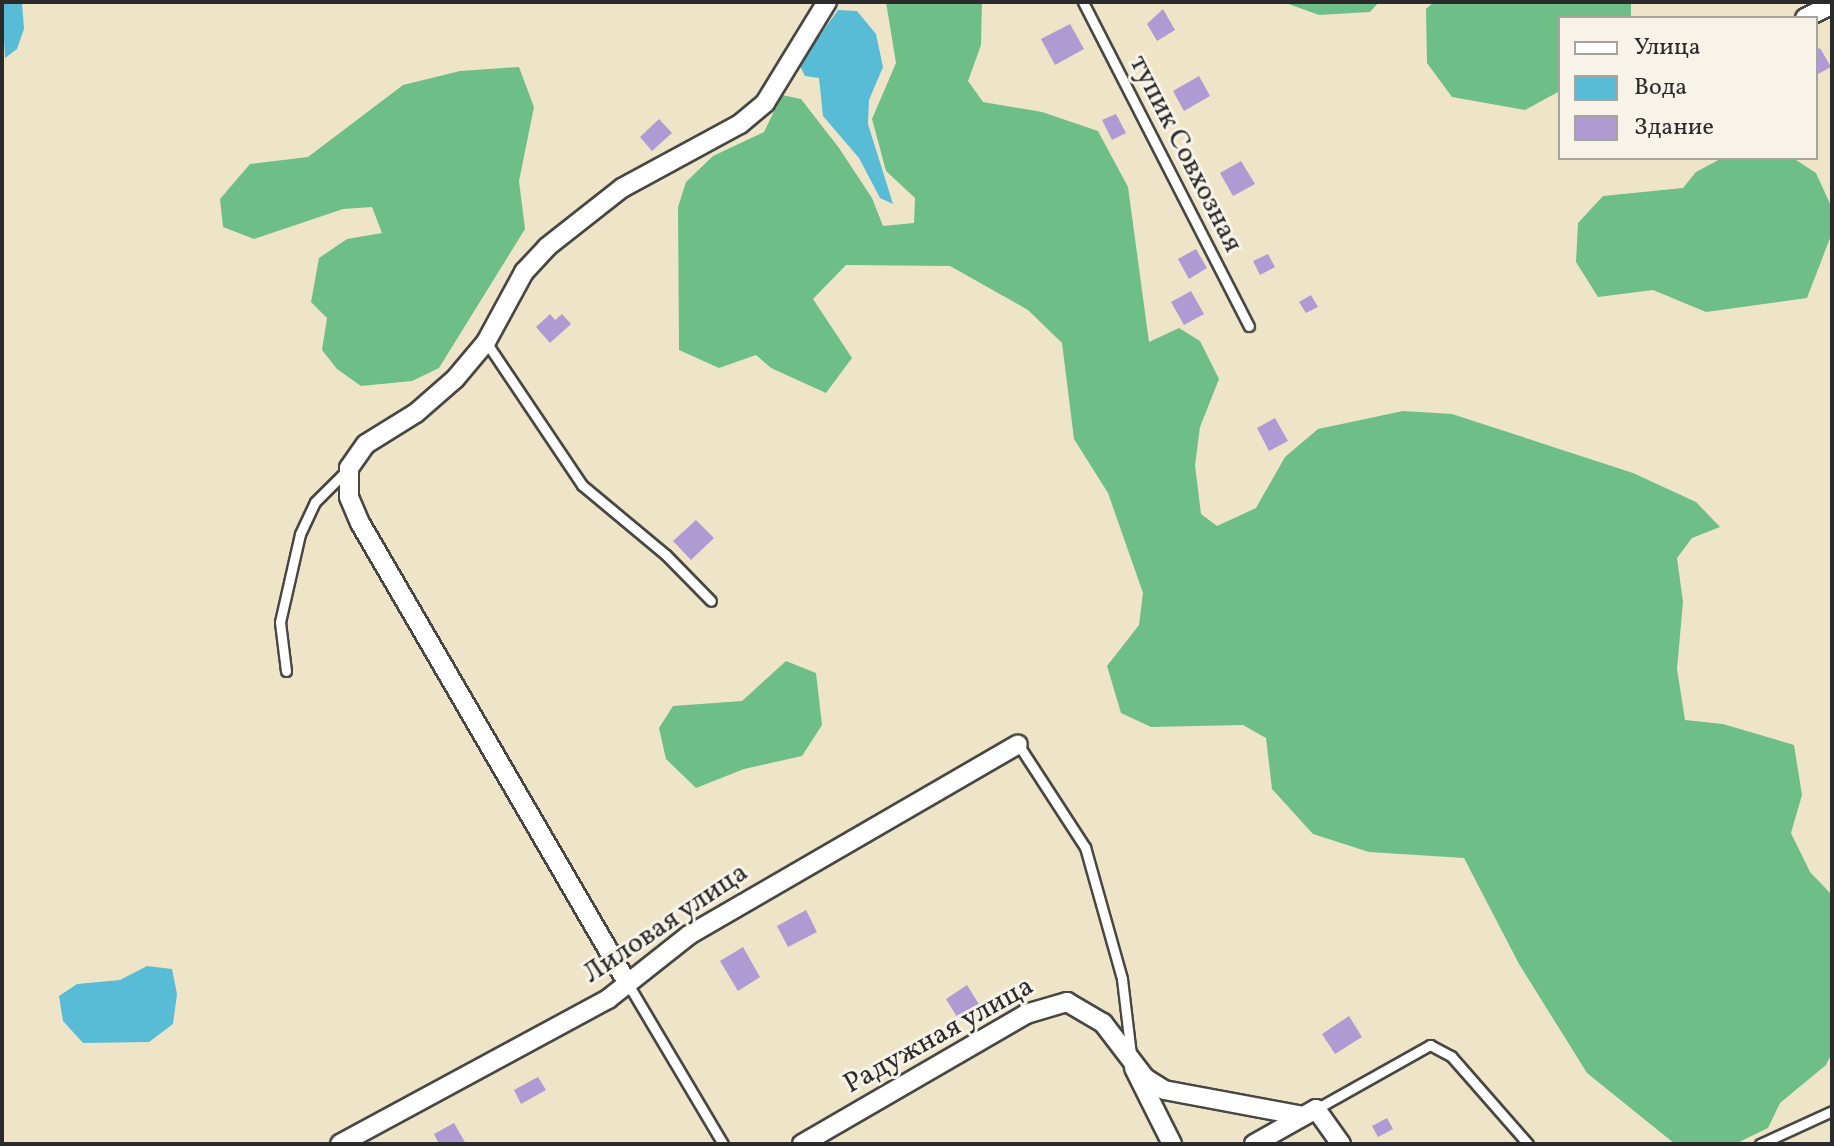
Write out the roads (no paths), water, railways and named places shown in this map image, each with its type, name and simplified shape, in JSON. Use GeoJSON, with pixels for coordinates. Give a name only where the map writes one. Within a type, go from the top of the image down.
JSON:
{"type":"FeatureCollection","features":[{"type":"Feature","properties":{"kind":"street"},"geometry":{"type":"LineString","coordinates":[[628,984],[360,523],[349,497],[349,468],[366,444],[416,413],[455,379],[486,342],[524,272],[547,247],[622,188],[740,124],[765,103],[827,2]]}},
{"type":"Feature","properties":{"kind":"street"},"geometry":{"type":"LineString","coordinates":[[1809,16],[1832,4]]}},
{"type":"Feature","properties":{"kind":"street","name":"Лиловая улица"},"geometry":{"type":"LineString","coordinates":[[340,1144],[628,984],[689,935],[1018,744]]}},
{"type":"Feature","properties":{"kind":"street","name":"Радужная улица"},"geometry":{"type":"LineString","coordinates":[[802,1144],[1055,1003],[1082,1007],[1103,1023],[1131,1062]]}},
{"type":"Feature","properties":{"kind":"street"},"geometry":{"type":"LineString","coordinates":[[1131,1062],[1164,1090],[1190,1098],[1309,1112],[1341,1144]]}},
{"type":"Feature","properties":{"kind":"street"},"geometry":{"type":"LineString","coordinates":[[1131,1062],[1172,1144]]}},
{"type":"Feature","properties":{"kind":"street"},"geometry":{"type":"LineString","coordinates":[[1254,1144],[1309,1112]]}},
{"type":"Feature","properties":{"kind":"lane","name":"тупик Совхозная"},"geometry":{"type":"LineString","coordinates":[[1083,2],[1249,326]]}},
{"type":"Feature","properties":{"kind":"lane"},"geometry":{"type":"LineString","coordinates":[[486,342],[582,485],[666,555],[711,601]]}},
{"type":"Feature","properties":{"kind":"lane"},"geometry":{"type":"LineString","coordinates":[[286,671],[280,622],[300,534],[315,502],[349,468]]}},
{"type":"Feature","properties":{"kind":"lane"},"geometry":{"type":"LineString","coordinates":[[1018,744],[1085,847],[1122,979],[1131,1062]]}},
{"type":"Feature","properties":{"kind":"lane"},"geometry":{"type":"LineString","coordinates":[[628,984],[723,1144]]}},
{"type":"Feature","properties":{"kind":"lane"},"geometry":{"type":"LineString","coordinates":[[1309,1112],[1430,1045],[1451,1056],[1528,1144]]}},
{"type":"Feature","properties":{"kind":"lane"},"geometry":{"type":"LineString","coordinates":[[1760,1144],[1832,1111]]}},
{"type":"Feature","properties":{"kind":"water"},"geometry":{"type":"Polygon","coordinates":[[[2,2],[22,2],[24,29],[17,49],[5,58],[2,2]]]}},
{"type":"Feature","properties":{"kind":"water"},"geometry":{"type":"Polygon","coordinates":[[[838,10],[857,11],[876,34],[883,67],[869,100],[868,124],[893,204],[880,198],[859,158],[823,116],[819,78],[805,76],[799,64],[838,10]]]}},
{"type":"Feature","properties":{"kind":"water"},"geometry":{"type":"Polygon","coordinates":[[[147,966],[172,969],[177,994],[173,1024],[149,1042],[83,1043],[63,1021],[59,996],[77,984],[120,980],[147,966]]]}}]}
